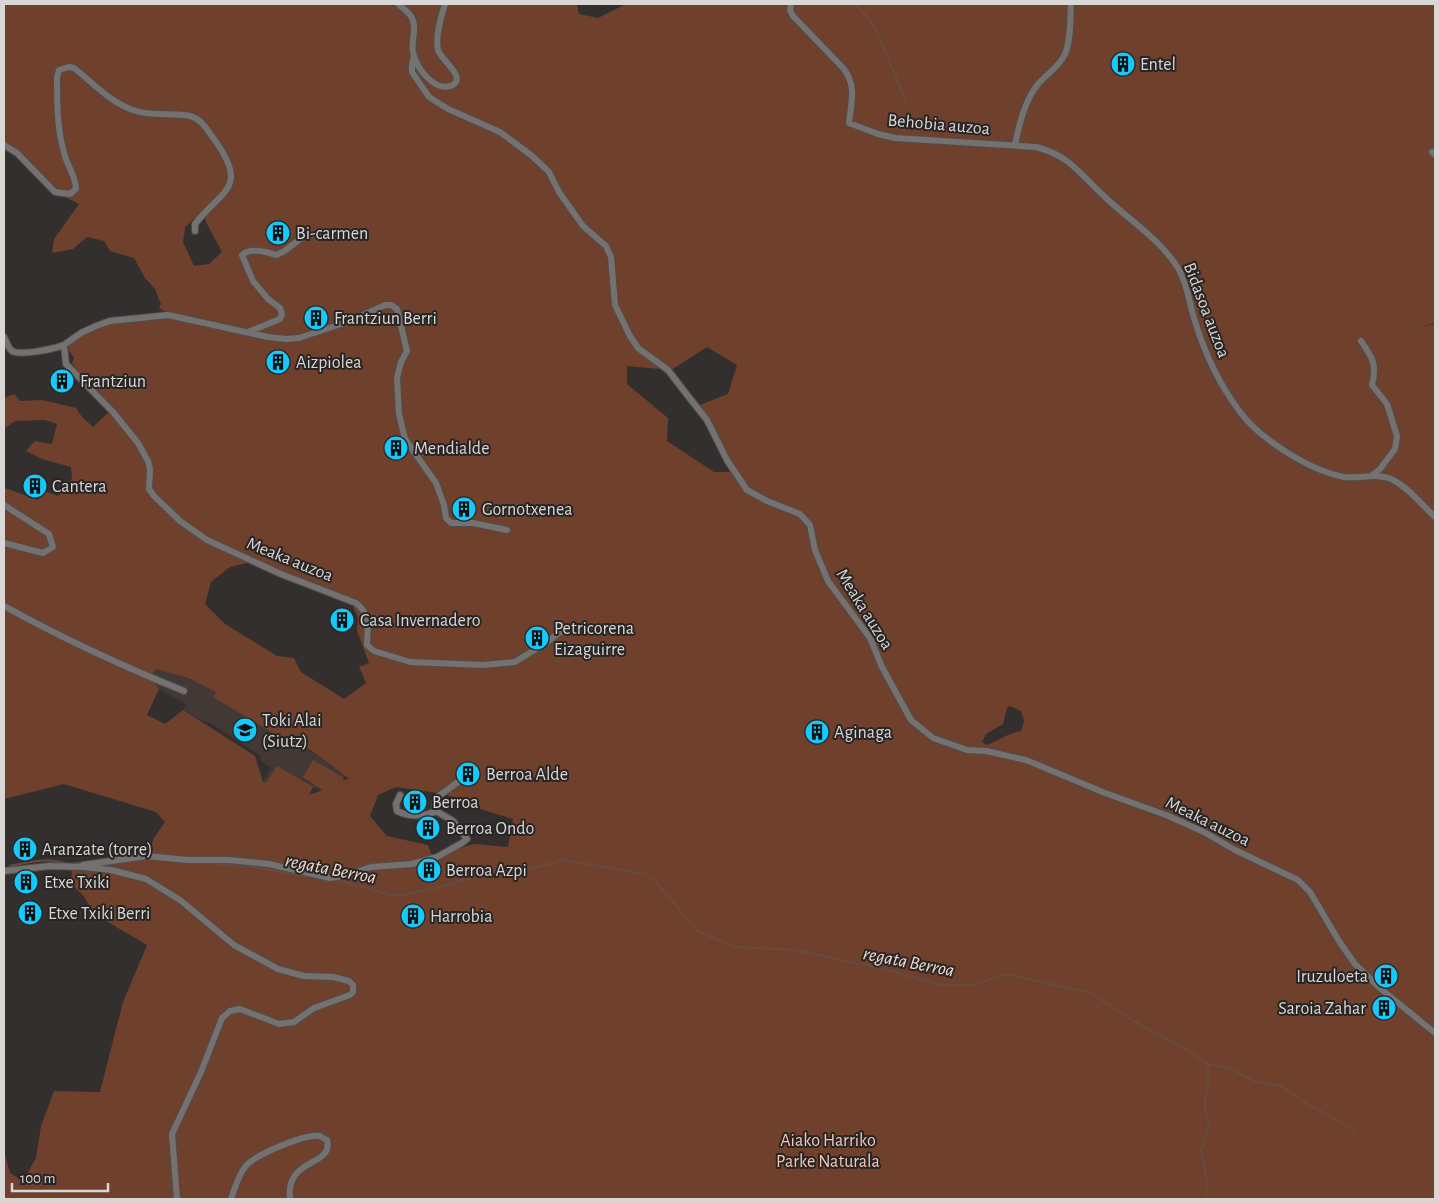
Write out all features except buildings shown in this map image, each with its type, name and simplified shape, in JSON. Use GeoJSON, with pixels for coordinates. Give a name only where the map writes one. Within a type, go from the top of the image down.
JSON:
{"type":"FeatureCollection","features":[{"type":"Feature","properties":{"kind":"street"},"geometry":{"type":"LineString","coordinates":[[398,4],[411,16],[414,25],[414,56],[424,74],[436,84],[451,86],[455,82],[455,72],[441,57],[437,42],[445,4]]}},
{"type":"Feature","properties":{"kind":"street","name":"Behobia auzoa"},"geometry":{"type":"LineString","coordinates":[[791,4],[790,10],[793,16],[844,69],[850,78],[853,87],[849,123],[895,138],[1015,145],[1019,126],[1031,95],[1039,83],[1061,61],[1066,52],[1071,4]]}},
{"type":"Feature","properties":{"kind":"street","name":"Meaka auzoa"},"geometry":{"type":"LineString","coordinates":[[414,56],[412,72],[428,98],[448,110],[500,132],[531,155],[549,172],[559,192],[583,226],[606,246],[611,257],[615,305],[630,336],[638,348],[668,370],[707,420],[727,460],[747,490],[767,501],[800,514],[810,526],[815,550],[828,581],[870,638],[882,667],[911,720],[933,738],[967,750],[986,751],[1026,760],[1166,815],[1204,832],[1235,850],[1298,880],[1310,892],[1355,964],[1381,989],[1435,1033]]}},
{"type":"Feature","properties":{"kind":"street"},"geometry":{"type":"LineString","coordinates":[[4,145],[17,153],[55,192],[70,194],[76,189],[76,182],[65,156],[59,124],[57,78],[59,70],[69,67],[74,68],[98,88],[130,110],[160,115],[192,117],[201,121],[223,151],[231,174],[231,180],[228,190],[195,224],[195,231]]}},
{"type":"Feature","properties":{"kind":"street","name":"Bidasoa auzoa"},"geometry":{"type":"LineString","coordinates":[[1015,145],[1046,150],[1068,160],[1105,197],[1163,248],[1182,276],[1193,317],[1209,363],[1238,410],[1258,431],[1278,446],[1320,470],[1345,477],[1391,479],[1404,487],[1435,517]]}},
{"type":"Feature","properties":{"kind":"street"},"geometry":{"type":"LineString","coordinates":[[247,332],[280,319],[282,314],[280,308],[268,299],[253,281],[242,255],[251,251],[276,255],[303,237]]}},
{"type":"Feature","properties":{"kind":"street"},"geometry":{"type":"LineString","coordinates":[[4,337],[10,349],[15,352],[46,351],[64,346],[81,333],[110,321],[168,315],[286,339],[299,338],[350,321],[385,305],[391,305],[397,310],[407,352],[401,362],[397,378],[399,414],[405,439],[436,484],[444,505],[446,518],[451,523],[473,523],[507,530]]}},
{"type":"Feature","properties":{"kind":"street"},"geometry":{"type":"LineString","coordinates":[[1361,341],[1375,365],[1376,371],[1372,385],[1387,404],[1396,436],[1395,449],[1380,469],[1370,477]]}},
{"type":"Feature","properties":{"kind":"street","name":"Meaka auzoa"},"geometry":{"type":"LineString","coordinates":[[64,346],[66,364],[138,443],[148,461],[150,469],[149,489],[154,496],[180,521],[207,540],[281,574],[356,603],[365,610],[368,620],[367,645],[374,651],[410,662],[484,666],[515,662],[563,630]]}},
{"type":"Feature","properties":{"kind":"street"},"geometry":{"type":"LineString","coordinates":[[4,505],[49,534],[53,546],[43,553],[4,543]]}},
{"type":"Feature","properties":{"kind":"street"},"geometry":{"type":"LineString","coordinates":[[4,606],[87,650],[184,691]]}},
{"type":"Feature","properties":{"kind":"street"},"geometry":{"type":"LineString","coordinates":[[436,811],[436,798],[458,782]]}},
{"type":"Feature","properties":{"kind":"street"},"geometry":{"type":"LineString","coordinates":[[400,795],[396,804],[397,810],[403,814],[418,816],[436,811]]}},
{"type":"Feature","properties":{"kind":"street"},"geometry":{"type":"LineString","coordinates":[[72,867],[147,856],[269,864],[330,878],[348,875],[371,867],[412,864],[437,857],[467,839],[453,821],[436,811]]}},
{"type":"Feature","properties":{"kind":"street"},"geometry":{"type":"LineString","coordinates":[[4,871],[32,867],[72,867],[111,870],[146,879],[180,900],[234,945],[278,969],[304,976],[333,977],[349,981],[353,985],[353,992],[350,995],[314,1008],[294,1022],[279,1024],[240,1009],[230,1011],[222,1018],[201,1072],[172,1134],[177,1199]]}},
{"type":"Feature","properties":{"kind":"street"},"geometry":{"type":"LineString","coordinates":[[231,1199],[246,1165],[258,1156],[279,1146],[310,1136],[321,1136],[327,1140],[328,1152],[301,1168],[292,1178],[289,1191],[290,1199]]}},
{"type":"Feature","properties":{"kind":"shaded area","name":"Toki Alai (Siutz)"},"geometry":{"type":"Polygon","coordinates":[[[156,669],[188,678],[216,692],[213,697],[284,740],[289,739],[317,755],[345,776],[334,796],[313,787],[302,805],[263,782],[271,768],[260,760],[261,756],[209,722],[204,722],[183,710],[186,704],[150,684],[150,677],[156,669]]]}},
{"type":"Feature","properties":{"kind":"green space","name":"Aiako Harriko Parke Naturala"},"geometry":{"type":"Polygon","coordinates":[[[4,4],[577,4],[579,14],[598,18],[626,4],[1435,4],[1435,323],[1420,327],[1435,324],[1435,1199],[4,1199],[4,1151],[10,1173],[23,1181],[36,1158],[41,1126],[54,1091],[100,1092],[123,1002],[147,945],[94,914],[83,895],[71,884],[72,867],[147,856],[154,838],[165,822],[156,812],[64,784],[4,799],[4,486],[38,500],[43,490],[58,496],[72,479],[71,467],[42,459],[26,451],[35,441],[52,444],[57,424],[45,420],[15,421],[4,429],[4,398],[14,394],[20,401],[42,400],[76,408],[82,417],[93,427],[112,409],[80,375],[72,363],[74,358],[69,351],[69,345],[82,335],[111,323],[167,316],[246,333],[244,329],[169,313],[159,308],[161,304],[155,289],[145,278],[134,258],[110,251],[104,241],[87,237],[73,249],[52,253],[54,239],[79,204],[55,192],[4,144],[4,4]],[[229,171],[229,182],[224,191],[185,227],[183,242],[194,266],[209,264],[222,252],[204,216],[221,202],[229,191],[231,179],[229,171]],[[707,347],[671,370],[627,366],[627,384],[668,418],[667,441],[714,472],[730,472],[697,406],[728,394],[737,365],[707,347]],[[251,562],[230,567],[211,582],[205,604],[225,624],[277,656],[294,658],[301,672],[344,699],[366,683],[359,666],[369,663],[357,631],[358,618],[352,604],[251,562]],[[156,669],[150,677],[159,689],[147,715],[165,724],[183,710],[255,756],[263,782],[266,783],[277,766],[313,787],[309,795],[323,790],[303,777],[313,760],[344,778],[343,781],[349,778],[298,743],[284,740],[213,697],[216,692],[188,678],[156,669]],[[1010,706],[1007,708],[1003,724],[986,734],[982,742],[987,745],[1021,731],[1024,721],[1021,711],[1010,706]],[[396,787],[378,795],[370,816],[387,836],[428,845],[432,856],[474,844],[508,847],[513,819],[470,806],[457,798],[438,793],[396,787]]]}},
{"type":"Feature","properties":{"kind":"waterway"},"geometry":{"type":"LineString","coordinates":[[856,4],[875,27],[905,99]]}},
{"type":"Feature","properties":{"kind":"waterway","name":"regata Berroa"},"geometry":{"type":"LineString","coordinates":[[163,855],[191,857]]}},
{"type":"Feature","properties":{"kind":"waterway","name":"regata Berroa"},"geometry":{"type":"LineString","coordinates":[[72,864],[119,857]]}},
{"type":"Feature","properties":{"kind":"waterway","name":"regata Berroa"},"geometry":{"type":"LineString","coordinates":[[338,880],[391,895],[404,895],[440,887],[494,871],[518,872],[564,860],[645,874]]}},
{"type":"Feature","properties":{"kind":"waterway","name":"regata Berroa"},"geometry":{"type":"LineString","coordinates":[[10,866],[46,861],[67,864]]}},
{"type":"Feature","properties":{"kind":"waterway","name":"regata Berroa"},"geometry":{"type":"LineString","coordinates":[[209,863],[254,867],[316,878]]}},
{"type":"Feature","properties":{"kind":"waterway","name":"regata Berroa"},"geometry":{"type":"LineString","coordinates":[[653,878],[697,931],[735,947],[795,950],[879,968],[943,985],[974,985],[1006,974],[1091,993],[1135,1022],[1184,1048],[1208,1064],[1208,1087],[1204,1104],[1209,1126],[1201,1151],[1207,1180],[1206,1199]]}},
{"type":"Feature","properties":{"kind":"waterway"},"geometry":{"type":"LineString","coordinates":[[1209,1064],[1232,1069],[1254,1081],[1281,1086],[1307,1104],[1355,1131]]}},
{"type":"Feature","properties":{"kind":"waterway"},"geometry":{"type":"LineString","coordinates":[[4,1198],[9,1199]]}},
{"type":"Feature","properties":{"kind":"place","name":"Entel"},"geometry":{"type":"Point","coordinates":[1123,64]}},
{"type":"Feature","properties":{"kind":"place","name":"Bi-carmen"},"geometry":{"type":"Point","coordinates":[278,233]}},
{"type":"Feature","properties":{"kind":"place","name":"Frantziun Berri"},"geometry":{"type":"Point","coordinates":[316,318]}},
{"type":"Feature","properties":{"kind":"place","name":"Aizpiolea"},"geometry":{"type":"Point","coordinates":[278,362]}},
{"type":"Feature","properties":{"kind":"place","name":"Frantziun"},"geometry":{"type":"Point","coordinates":[62,381]}},
{"type":"Feature","properties":{"kind":"place","name":"Mendialde"},"geometry":{"type":"Point","coordinates":[396,448]}},
{"type":"Feature","properties":{"kind":"place","name":"Cantera"},"geometry":{"type":"Point","coordinates":[35,486]}},
{"type":"Feature","properties":{"kind":"place","name":"Gornotxenea"},"geometry":{"type":"Point","coordinates":[464,509]}},
{"type":"Feature","properties":{"kind":"place","name":"Casa Invernadero"},"geometry":{"type":"Point","coordinates":[342,620]}},
{"type":"Feature","properties":{"kind":"place","name":"Petricorena Eizaguirre"},"geometry":{"type":"Point","coordinates":[537,638]}},
{"type":"Feature","properties":{"kind":"place","name":"Toki Alai (Siutz)"},"geometry":{"type":"Point","coordinates":[245,730]}},
{"type":"Feature","properties":{"kind":"place","name":"Aginaga"},"geometry":{"type":"Point","coordinates":[817,732]}},
{"type":"Feature","properties":{"kind":"place","name":"Berroa Alde"},"geometry":{"type":"Point","coordinates":[468,774]}},
{"type":"Feature","properties":{"kind":"place","name":"Berroa"},"geometry":{"type":"Point","coordinates":[415,802]}},
{"type":"Feature","properties":{"kind":"place","name":"Berroa Ondo"},"geometry":{"type":"Point","coordinates":[428,828]}},
{"type":"Feature","properties":{"kind":"place","name":"Aranzate (torre)"},"geometry":{"type":"Point","coordinates":[25,849]}},
{"type":"Feature","properties":{"kind":"place","name":"Berroa Azpi"},"geometry":{"type":"Point","coordinates":[429,870]}},
{"type":"Feature","properties":{"kind":"place","name":"Etxe Txiki"},"geometry":{"type":"Point","coordinates":[26,882]}},
{"type":"Feature","properties":{"kind":"place","name":"Etxe Txiki Berri"},"geometry":{"type":"Point","coordinates":[30,913]}},
{"type":"Feature","properties":{"kind":"place","name":"Harrobia"},"geometry":{"type":"Point","coordinates":[413,916]}},
{"type":"Feature","properties":{"kind":"place","name":"Iruzuloeta"},"geometry":{"type":"Point","coordinates":[1386,976]}},
{"type":"Feature","properties":{"kind":"place","name":"Saroia Zahar"},"geometry":{"type":"Point","coordinates":[1384,1008]}}]}
